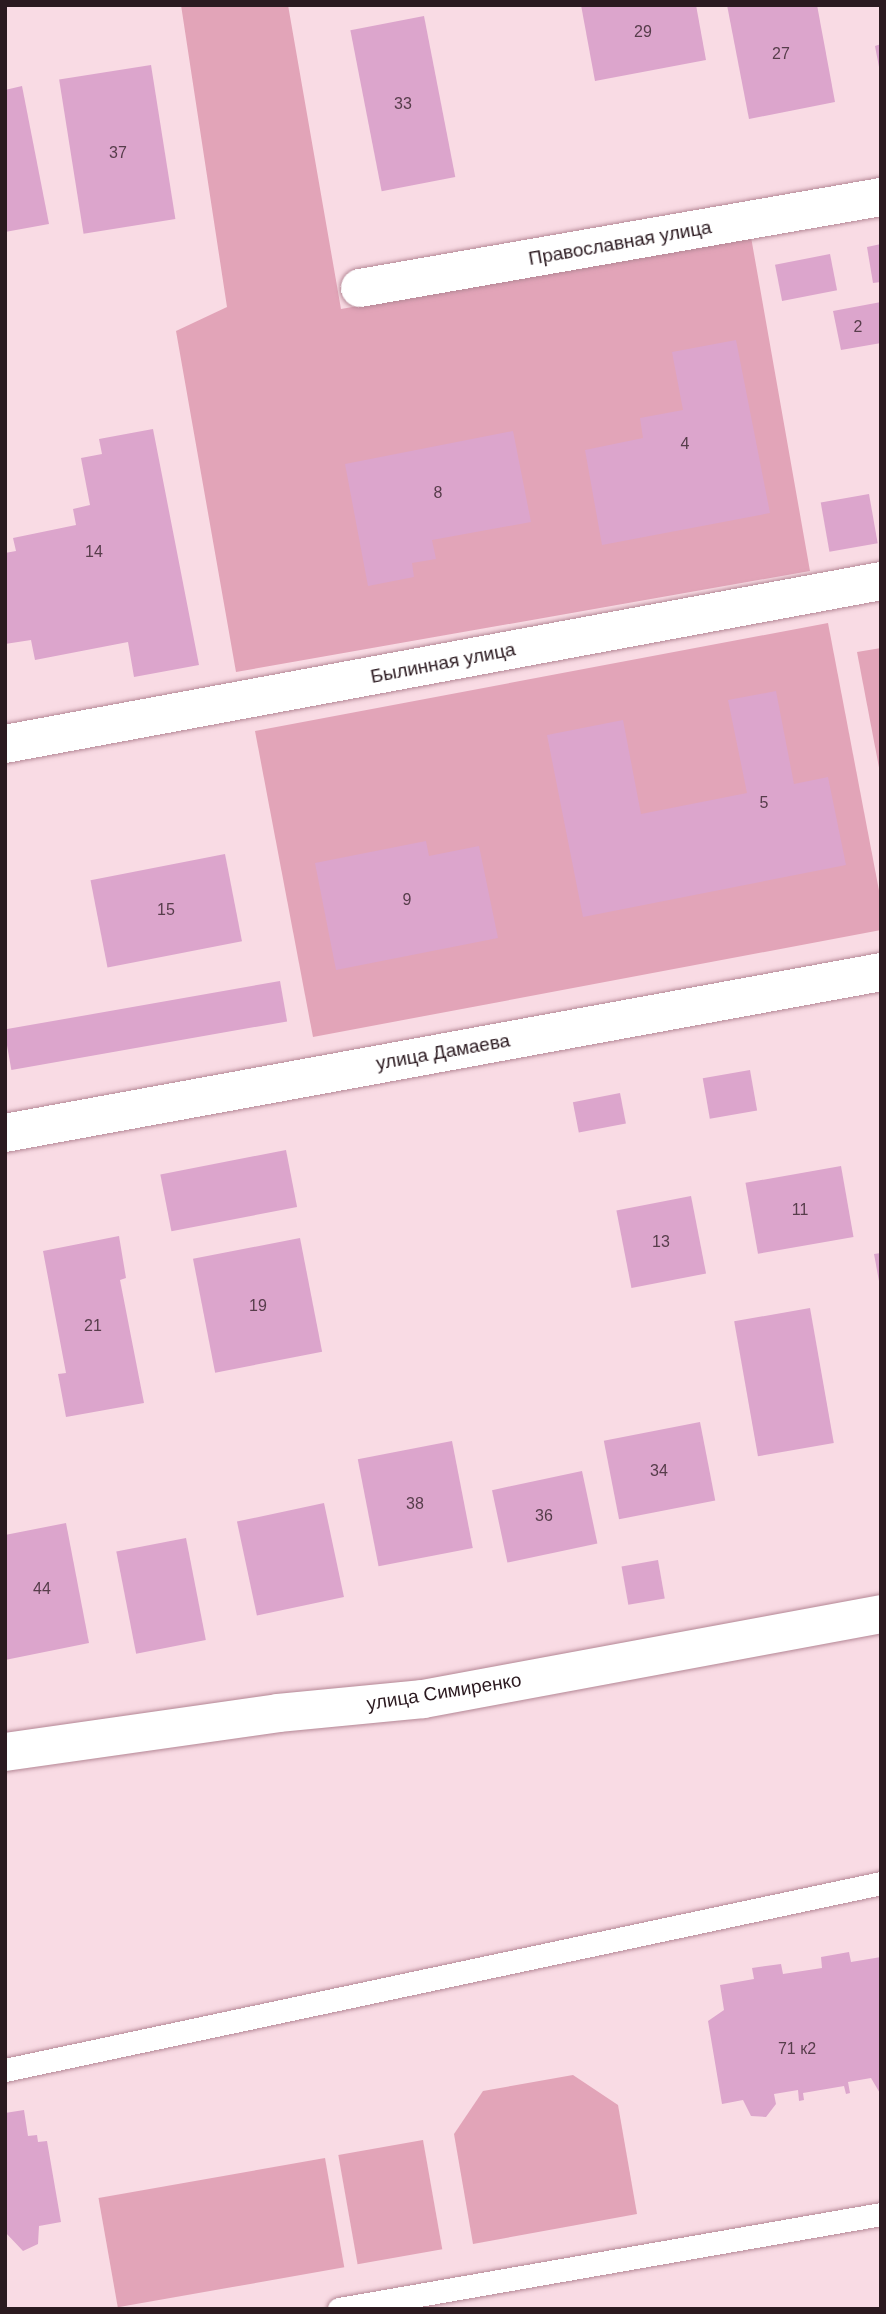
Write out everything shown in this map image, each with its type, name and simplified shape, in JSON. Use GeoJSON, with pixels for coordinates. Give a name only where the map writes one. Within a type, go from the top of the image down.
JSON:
{"type":"FeatureCollection","features":[{"type":"Feature","properties":{"kind":"street","name":"Православная улица"},"geometry":{"type":"LineString","coordinates":[[360,288],[881,197]]}},
{"type":"Feature","properties":{"kind":"street","name":"Былинная улица"},"geometry":{"type":"LineString","coordinates":[[5,744],[881,581]]}},
{"type":"Feature","properties":{"kind":"street","name":"улица Дамаева"},"geometry":{"type":"LineString","coordinates":[[5,1133],[881,972]]}},
{"type":"Feature","properties":{"kind":"street","name":"улица Симиренко"},"geometry":{"type":"LineString","coordinates":[[5,1752],[278,1713],[424,1699],[881,1614]]}},
{"type":"Feature","properties":{"kind":"lane"},"geometry":{"type":"LineString","coordinates":[[5,2070],[881,1883]]}},
{"type":"Feature","properties":{"kind":"lane"},"geometry":{"type":"LineString","coordinates":[[339,2309],[881,2214]]}},
{"type":"Feature","properties":{"kind":"shaded area"},"geometry":{"type":"Polygon","coordinates":[[[181,5],[288,5],[341,309],[751,237],[810,571],[236,672],[176,331],[227,307],[181,5]]]}},
{"type":"Feature","properties":{"kind":"shaded area"},"geometry":{"type":"Polygon","coordinates":[[[828,623],[881,901],[881,930],[313,1037],[255,731],[828,623]]]}},
{"type":"Feature","properties":{"kind":"shaded area"},"geometry":{"type":"Polygon","coordinates":[[[881,648],[881,778],[857,652],[881,648]]]}},
{"type":"Feature","properties":{"kind":"shaded area"},"geometry":{"type":"Polygon","coordinates":[[[573,2075],[618,2105],[637,2214],[473,2244],[454,2134],[483,2091],[573,2075]]]}},
{"type":"Feature","properties":{"kind":"shaded area"},"geometry":{"type":"Polygon","coordinates":[[[423,2140],[442,2249],[358,2264],[338,2155],[423,2140]]]}},
{"type":"Feature","properties":{"kind":"shaded area"},"geometry":{"type":"Polygon","coordinates":[[[325,2158],[344,2267],[118,2307],[98,2198],[325,2158]]]}},
{"type":"Feature","properties":{"kind":"building"},"geometry":{"type":"Polygon","coordinates":[[[581,5],[696,5],[706,60],[595,81],[581,5]]]}},
{"type":"Feature","properties":{"kind":"building"},"geometry":{"type":"Polygon","coordinates":[[[727,5],[817,5],[835,102],[749,119],[727,5]]]}},
{"type":"Feature","properties":{"kind":"building"},"geometry":{"type":"Polygon","coordinates":[[[424,16],[455,177],[382,191],[350,30],[424,16]]]}},
{"type":"Feature","properties":{"kind":"building"},"geometry":{"type":"Polygon","coordinates":[[[881,44],[881,67],[879,67],[875,46],[881,44]]]}},
{"type":"Feature","properties":{"kind":"building"},"geometry":{"type":"Polygon","coordinates":[[[151,65],[175,219],[84,234],[59,80],[151,65]]]}},
{"type":"Feature","properties":{"kind":"building"},"geometry":{"type":"Polygon","coordinates":[[[22,86],[49,224],[5,232],[5,90],[22,86]]]}},
{"type":"Feature","properties":{"kind":"building"},"geometry":{"type":"Polygon","coordinates":[[[881,244],[881,282],[873,283],[867,247],[881,244]]]}},
{"type":"Feature","properties":{"kind":"building"},"geometry":{"type":"Polygon","coordinates":[[[830,254],[837,290],[782,301],[775,265],[830,254]]]}},
{"type":"Feature","properties":{"kind":"building"},"geometry":{"type":"Polygon","coordinates":[[[881,302],[881,343],[841,350],[833,311],[881,302]]]}},
{"type":"Feature","properties":{"kind":"building"},"geometry":{"type":"Polygon","coordinates":[[[736,340],[770,513],[602,545],[585,450],[643,438],[640,418],[683,410],[672,352],[736,340]]]}},
{"type":"Feature","properties":{"kind":"building"},"geometry":{"type":"Polygon","coordinates":[[[153,429],[199,665],[134,677],[128,642],[35,660],[31,640],[5,644],[5,553],[16,551],[13,538],[76,525],[73,509],[90,505],[81,458],[102,454],[99,439],[153,429]]]}},
{"type":"Feature","properties":{"kind":"building"},"geometry":{"type":"Polygon","coordinates":[[[513,431],[531,522],[432,540],[436,559],[412,563],[414,577],[368,586],[345,464],[513,431]]]}},
{"type":"Feature","properties":{"kind":"building"},"geometry":{"type":"Polygon","coordinates":[[[869,494],[878,543],[829,552],[821,503],[869,494]]]}},
{"type":"Feature","properties":{"kind":"building"},"geometry":{"type":"Polygon","coordinates":[[[776,691],[794,784],[828,777],[846,865],[583,917],[547,735],[623,720],[641,814],[747,793],[728,700],[776,691]]]}},
{"type":"Feature","properties":{"kind":"building"},"geometry":{"type":"Polygon","coordinates":[[[426,841],[429,856],[479,846],[498,938],[336,970],[315,863],[426,841]]]}},
{"type":"Feature","properties":{"kind":"building"},"geometry":{"type":"Polygon","coordinates":[[[225,854],[242,941],[107,968],[91,880],[225,854]]]}},
{"type":"Feature","properties":{"kind":"building"},"geometry":{"type":"Polygon","coordinates":[[[280,981],[287,1021],[11,1070],[5,1029],[280,981]]]}},
{"type":"Feature","properties":{"kind":"building"},"geometry":{"type":"Polygon","coordinates":[[[750,1070],[757,1110],[710,1119],[703,1078],[750,1070]]]}},
{"type":"Feature","properties":{"kind":"building"},"geometry":{"type":"Polygon","coordinates":[[[620,1093],[626,1123],[579,1133],[573,1102],[620,1093]]]}},
{"type":"Feature","properties":{"kind":"building"},"geometry":{"type":"Polygon","coordinates":[[[286,1150],[297,1207],[171,1231],[160,1174],[286,1150]]]}},
{"type":"Feature","properties":{"kind":"building"},"geometry":{"type":"Polygon","coordinates":[[[841,1166],[854,1237],[758,1254],[745,1183],[841,1166]]]}},
{"type":"Feature","properties":{"kind":"building"},"geometry":{"type":"Polygon","coordinates":[[[691,1196],[706,1274],[631,1288],[616,1211],[691,1196]]]}},
{"type":"Feature","properties":{"kind":"building"},"geometry":{"type":"Polygon","coordinates":[[[119,1236],[126,1278],[120,1280],[144,1403],[66,1417],[58,1374],[66,1373],[43,1251],[119,1236]]]}},
{"type":"Feature","properties":{"kind":"building"},"geometry":{"type":"Polygon","coordinates":[[[300,1238],[322,1352],[215,1373],[193,1259],[300,1238]]]}},
{"type":"Feature","properties":{"kind":"building"},"geometry":{"type":"Polygon","coordinates":[[[881,1253],[881,1281],[879,1281],[874,1254],[881,1253]]]}},
{"type":"Feature","properties":{"kind":"building"},"geometry":{"type":"Polygon","coordinates":[[[810,1308],[834,1443],[758,1456],[734,1321],[810,1308]]]}},
{"type":"Feature","properties":{"kind":"building"},"geometry":{"type":"Polygon","coordinates":[[[700,1422],[715,1501],[619,1519],[604,1441],[700,1422]]]}},
{"type":"Feature","properties":{"kind":"building"},"geometry":{"type":"Polygon","coordinates":[[[452,1441],[473,1548],[379,1566],[358,1459],[452,1441]]]}},
{"type":"Feature","properties":{"kind":"building"},"geometry":{"type":"Polygon","coordinates":[[[582,1471],[597,1543],[507,1563],[492,1490],[582,1471]]]}},
{"type":"Feature","properties":{"kind":"building"},"geometry":{"type":"Polygon","coordinates":[[[324,1503],[344,1597],[257,1615],[237,1522],[324,1503]]]}},
{"type":"Feature","properties":{"kind":"building"},"geometry":{"type":"Polygon","coordinates":[[[66,1523],[89,1643],[5,1660],[5,1535],[66,1523]]]}},
{"type":"Feature","properties":{"kind":"building"},"geometry":{"type":"Polygon","coordinates":[[[186,1538],[206,1640],[136,1654],[116,1552],[186,1538]]]}},
{"type":"Feature","properties":{"kind":"building"},"geometry":{"type":"Polygon","coordinates":[[[658,1560],[665,1598],[628,1605],[622,1566],[658,1560]]]}},
{"type":"Feature","properties":{"kind":"building"},"geometry":{"type":"Polygon","coordinates":[[[849,1952],[851,1962],[881,1957],[881,2095],[871,2078],[848,2082],[850,2093],[846,2094],[844,2086],[803,2093],[804,2100],[799,2101],[798,2090],[774,2094],[776,2104],[766,2117],[751,2116],[743,2100],[722,2104],[708,2021],[724,2010],[720,1985],[754,1979],[752,1968],[781,1964],[783,1974],[822,1968],[821,1957],[849,1952]]]}},
{"type":"Feature","properties":{"kind":"building"},"geometry":{"type":"Polygon","coordinates":[[[24,2110],[28,2136],[37,2135],[38,2142],[47,2141],[61,2222],[39,2226],[38,2244],[23,2251],[5,2232],[5,2113],[24,2110]]]}}]}
